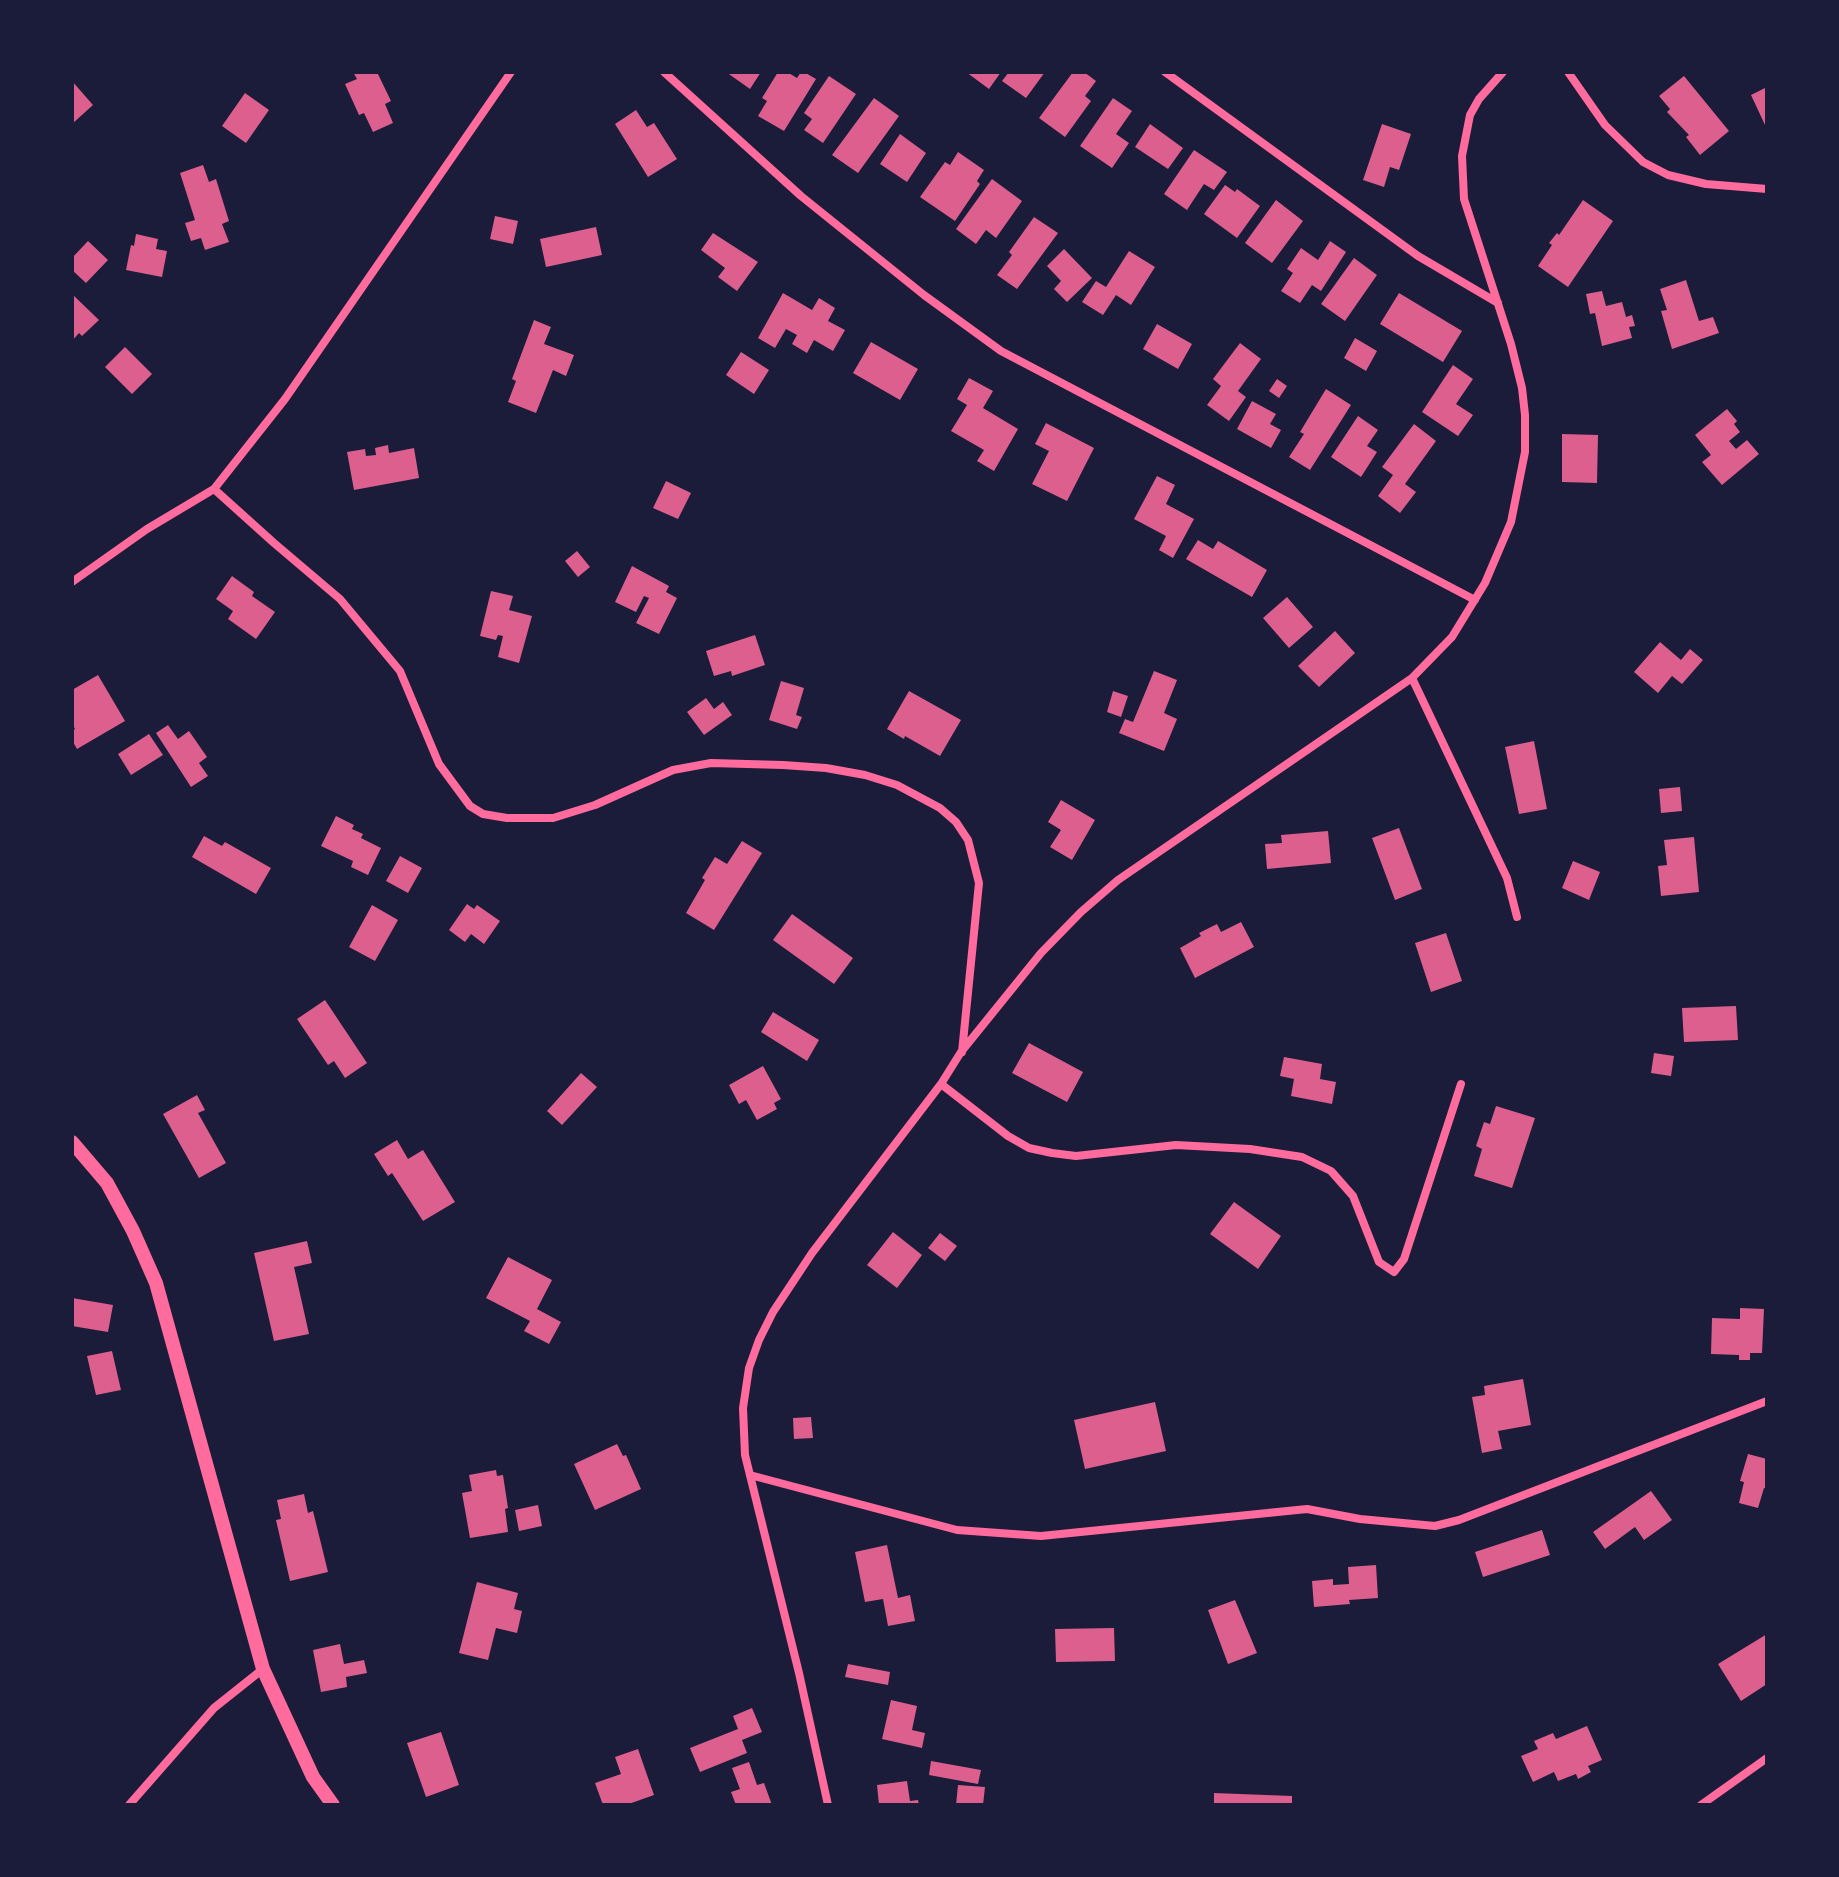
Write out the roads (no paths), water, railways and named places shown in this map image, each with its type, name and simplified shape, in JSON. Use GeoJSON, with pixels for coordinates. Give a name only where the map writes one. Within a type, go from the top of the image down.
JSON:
{"type":"FeatureCollection","features":[{"type":"Feature","properties":{"kind":"street"},"geometry":{"type":"LineString","coordinates":[[72,582],[147,529],[214,489],[285,399],[511,72]]}},
{"type":"Feature","properties":{"kind":"street"},"geometry":{"type":"LineString","coordinates":[[664,72],[801,196],[924,295],[1001,351],[1475,600]]}},
{"type":"Feature","properties":{"kind":"street"},"geometry":{"type":"LineString","coordinates":[[1165,72],[1418,256],[1499,304]]}},
{"type":"Feature","properties":{"kind":"street"},"geometry":{"type":"LineString","coordinates":[[828,1805],[745,1455],[743,1408],[749,1368],[759,1340],[773,1312],[812,1253],[941,1084],[961,1052],[1041,953],[1118,880],[1412,678],[1452,637],[1475,600],[1495,563],[1511,522],[1525,452],[1522,388],[1499,304],[1464,199],[1462,156],[1470,115],[1479,99],[1503,72]]}},
{"type":"Feature","properties":{"kind":"street"},"geometry":{"type":"LineString","coordinates":[[1568,72],[1605,125],[1643,162],[1668,175],[1706,184],[1767,189]]}},
{"type":"Feature","properties":{"kind":"street"},"geometry":{"type":"LineString","coordinates":[[214,489],[340,599],[400,671],[439,764],[470,806],[483,814],[507,818],[565,816],[673,770],[711,763],[812,767],[865,775],[897,785],[940,808],[956,822],[968,840],[979,883],[961,1052]]}},
{"type":"Feature","properties":{"kind":"street"},"geometry":{"type":"LineString","coordinates":[[1412,678],[1507,878],[1517,917]]}},
{"type":"Feature","properties":{"kind":"street"},"geometry":{"type":"LineString","coordinates":[[941,1084],[1008,1136],[1029,1148],[1052,1153],[1076,1156],[1176,1145],[1250,1149],[1302,1157],[1331,1171],[1353,1196],[1379,1262],[1394,1272],[1404,1259],[1461,1084]]}},
{"type":"Feature","properties":{"kind":"street"},"geometry":{"type":"LineString","coordinates":[[72,1142],[107,1183],[156,1283],[263,1669],[313,1777],[333,1805]]}},
{"type":"Feature","properties":{"kind":"street"},"geometry":{"type":"LineString","coordinates":[[750,1475],[957,1530],[1041,1536],[1307,1509],[1360,1519],[1435,1526],[1474,1515],[1767,1401]]}},
{"type":"Feature","properties":{"kind":"street"},"geometry":{"type":"LineString","coordinates":[[129,1805],[214,1708],[263,1669]]}},
{"type":"Feature","properties":{"kind":"street"},"geometry":{"type":"LineString","coordinates":[[1701,1805],[1767,1758]]}}]}
